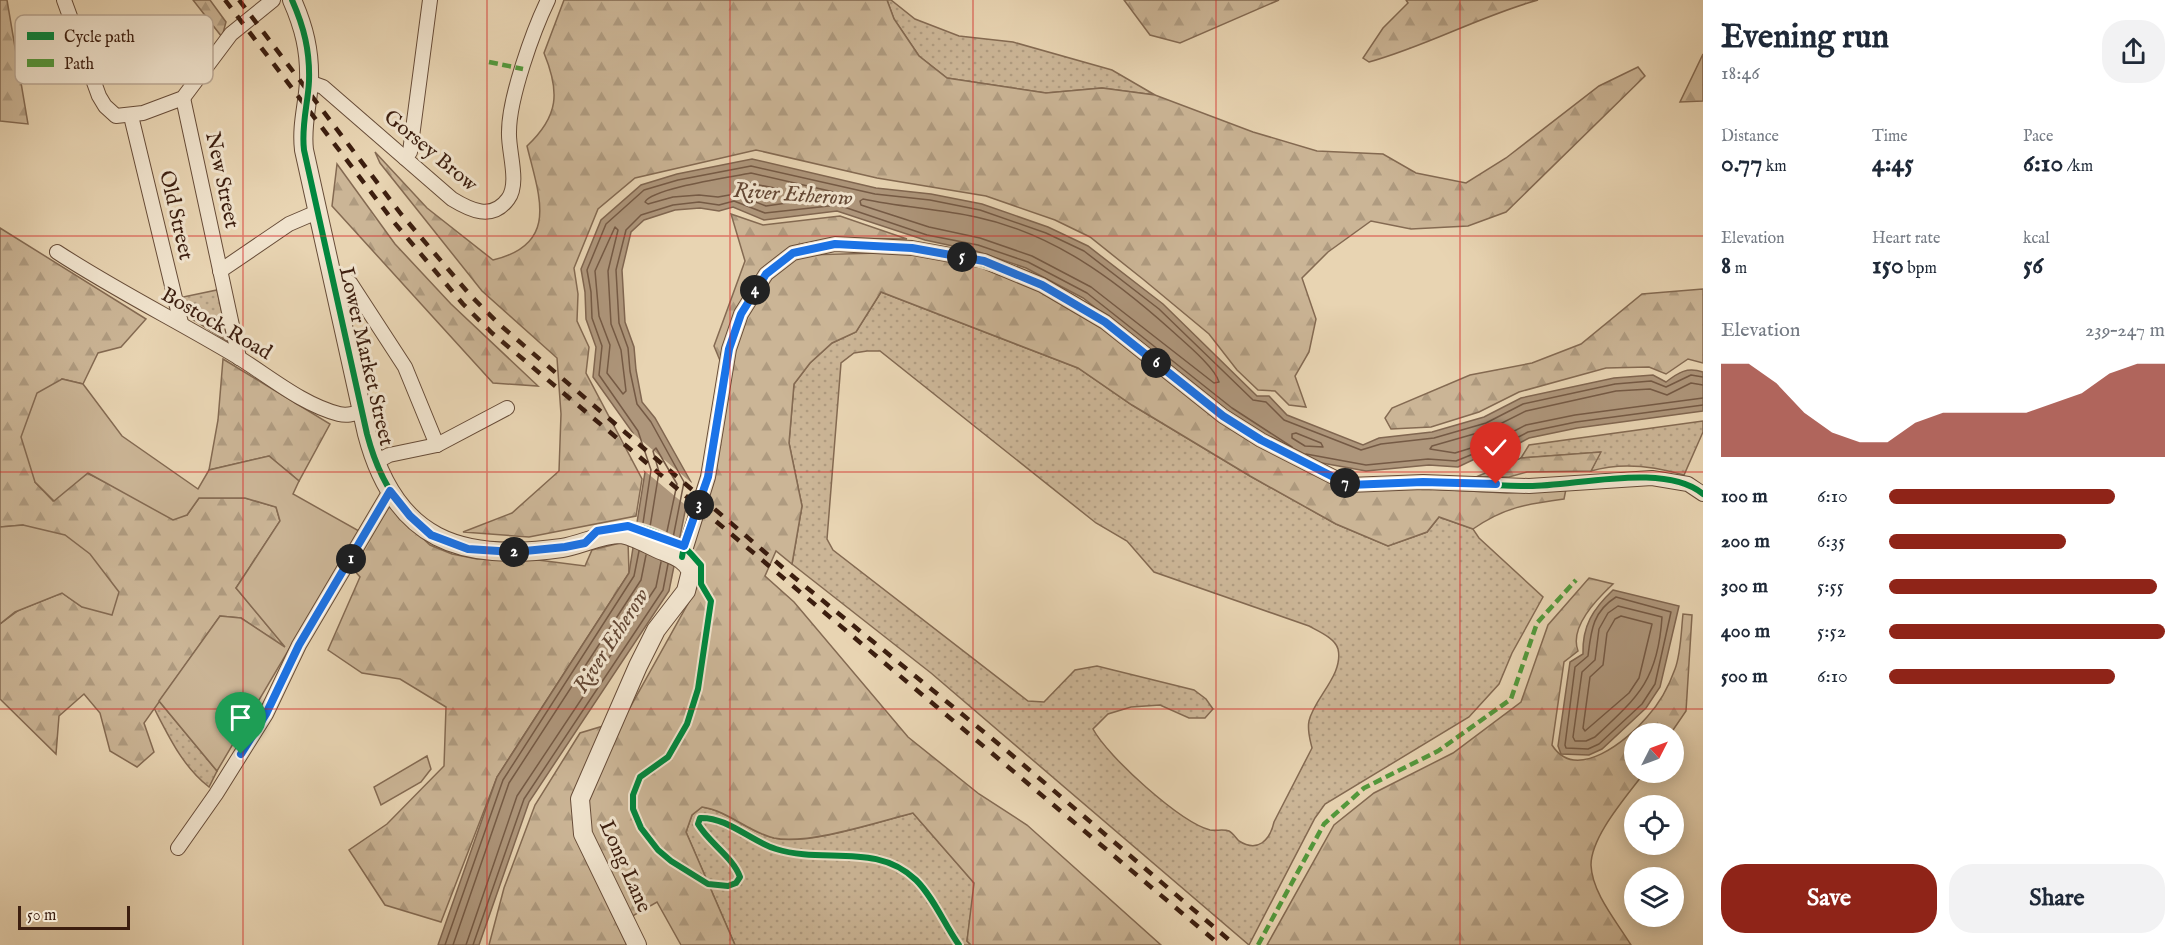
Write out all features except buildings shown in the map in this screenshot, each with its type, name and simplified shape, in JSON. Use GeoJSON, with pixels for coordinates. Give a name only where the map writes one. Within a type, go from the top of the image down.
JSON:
{"type":"FeatureCollection","features":[{"type":"Feature","properties":{"kind":"street"},"geometry":{"type":"LineString","coordinates":[[64,0],[70,15]]}},
{"type":"Feature","properties":{"kind":"street"},"geometry":{"type":"LineString","coordinates":[[213,58],[231,34],[273,0]]}},
{"type":"Feature","properties":{"kind":"street","name":"Lower Market Street"},"geometry":{"type":"LineString","coordinates":[[292,0],[303,23],[308,45],[309,82],[302,135],[317,212],[375,462],[390,491],[410,516],[431,535],[468,549],[515,552],[540,550],[625,535],[679,558]]}},
{"type":"Feature","properties":{"kind":"street"},"geometry":{"type":"LineString","coordinates":[[405,158],[410,152],[430,0]]}},
{"type":"Feature","properties":{"kind":"street","name":"Gorsey Brow"},"geometry":{"type":"LineString","coordinates":[[309,82],[324,87],[452,199],[472,211],[487,213],[504,203],[512,189],[510,119],[522,73],[548,0]]}},
{"type":"Feature","properties":{"kind":"street"},"geometry":{"type":"LineString","coordinates":[[96,84],[105,106],[116,116],[131,116],[183,98],[194,84]]}},
{"type":"Feature","properties":{"kind":"street","name":"New Street"},"geometry":{"type":"LineString","coordinates":[[183,98],[239,358]]}},
{"type":"Feature","properties":{"kind":"street","name":"Old Street"},"geometry":{"type":"LineString","coordinates":[[131,116],[181,323]]}},
{"type":"Feature","properties":{"kind":"street"},"geometry":{"type":"LineString","coordinates":[[220,271],[289,224],[317,212]]}},
{"type":"Feature","properties":{"kind":"street"},"geometry":{"type":"LineString","coordinates":[[679,558],[708,477],[729,349],[741,314],[766,274],[793,253],[835,244],[912,248],[984,261],[1042,285],[1105,322],[1223,416],[1261,440],[1349,485],[1423,482],[1529,486],[1652,478],[1688,484],[1703,494]]}},
{"type":"Feature","properties":{"kind":"street","name":"Bostock Road"},"geometry":{"type":"LineString","coordinates":[[57,252],[120,292],[181,323],[300,397],[340,414],[362,412]]}},
{"type":"Feature","properties":{"kind":"street"},"geometry":{"type":"LineString","coordinates":[[332,278],[345,279],[351,284],[405,367],[437,446]]}},
{"type":"Feature","properties":{"kind":"street"},"geometry":{"type":"LineString","coordinates":[[375,462],[389,455],[437,446],[507,408]]}},
{"type":"Feature","properties":{"kind":"street"},"geometry":{"type":"LineString","coordinates":[[178,848],[216,794],[266,714],[299,645],[390,491]]}},
{"type":"Feature","properties":{"kind":"street","name":"Long Lane"},"geometry":{"type":"LineString","coordinates":[[637,945],[583,834],[580,799],[656,630],[686,591],[691,580],[691,571],[679,558]]}},
{"type":"Feature","properties":{"kind":"green space"},"geometry":{"type":"Polygon","coordinates":[[[0,0],[7,0],[15,47],[15,84],[21,84],[28,124],[0,121],[0,0]]]}},
{"type":"Feature","properties":{"kind":"green space"},"geometry":{"type":"Polygon","coordinates":[[[193,0],[210,0],[226,22],[222,37],[213,26],[213,15],[205,15],[193,0]]]}},
{"type":"Feature","properties":{"kind":"green space"},"geometry":{"type":"Polygon","coordinates":[[[564,0],[887,0],[894,19],[919,56],[947,78],[1046,93],[1102,88],[1155,95],[1253,132],[1317,151],[1383,154],[1416,173],[1466,183],[1506,158],[1599,86],[1638,67],[1645,76],[1506,212],[1468,226],[1411,229],[1371,221],[1328,252],[1302,278],[1316,319],[1309,352],[1295,376],[1306,407],[1289,405],[1275,391],[1258,390],[1237,370],[1209,334],[1090,237],[1055,220],[986,196],[877,178],[756,150],[635,178],[598,209],[574,268],[578,294],[577,321],[589,347],[586,373],[642,479],[636,516],[529,537],[463,532],[512,513],[559,471],[561,414],[557,358],[482,291],[380,163],[375,152],[427,208],[493,260],[514,253],[528,242],[536,230],[540,216],[536,183],[527,146],[538,135],[551,114],[553,80],[544,53],[564,0]]]}},
{"type":"Feature","properties":{"kind":"green space"},"geometry":{"type":"Polygon","coordinates":[[[887,0],[891,0],[915,19],[959,36],[1013,42],[1112,70],[1155,95],[1102,88],[1046,93],[947,78],[919,56],[894,19],[887,0]]]}},
{"type":"Feature","properties":{"kind":"green space"},"geometry":{"type":"Polygon","coordinates":[[[1124,0],[1279,0],[1180,43],[1150,35],[1124,0]]]}},
{"type":"Feature","properties":{"kind":"green space"},"geometry":{"type":"Polygon","coordinates":[[[1406,0],[1538,0],[1495,14],[1391,55],[1369,62],[1363,58],[1383,28],[1408,3],[1406,0]]]}},
{"type":"Feature","properties":{"kind":"green space"},"geometry":{"type":"Polygon","coordinates":[[[1703,54],[1703,101],[1680,102],[1703,54]]]}},
{"type":"Feature","properties":{"kind":"green space"},"geometry":{"type":"Polygon","coordinates":[[[337,164],[395,244],[451,304],[538,386],[493,383],[332,206],[337,164]]]}},
{"type":"Feature","properties":{"kind":"green space"},"geometry":{"type":"Polygon","coordinates":[[[731,214],[763,225],[840,216],[907,239],[830,238],[807,255],[916,252],[983,265],[1040,288],[1104,326],[1347,489],[1430,489],[1507,493],[1566,489],[1564,499],[1506,511],[1473,529],[1439,517],[1427,532],[1388,546],[1336,524],[1250,476],[1132,405],[1078,368],[881,292],[856,332],[832,343],[810,363],[794,384],[789,443],[802,506],[792,564],[776,551],[765,576],[794,602],[908,737],[979,794],[1027,825],[1161,945],[971,945],[967,941],[974,883],[913,813],[824,836],[788,839],[765,835],[712,809],[702,807],[692,815],[686,832],[735,945],[681,945],[657,902],[620,923],[631,945],[489,945],[504,888],[535,805],[580,733],[623,720],[705,573],[688,551],[726,375],[714,346],[745,261],[731,214]]]}},
{"type":"Feature","properties":{"kind":"green space"},"geometry":{"type":"Polygon","coordinates":[[[0,228],[146,319],[121,347],[98,353],[83,384],[62,379],[35,482],[53,501],[87,473],[117,488],[187,515],[199,498],[245,498],[276,507],[280,521],[236,588],[287,649],[241,618],[220,616],[144,723],[154,752],[137,767],[110,751],[100,713],[84,694],[59,716],[56,754],[0,699],[0,624],[19,610],[62,593],[82,607],[23,525],[0,527],[0,228]]]}},
{"type":"Feature","properties":{"kind":"green space"},"geometry":{"type":"Polygon","coordinates":[[[1703,289],[1703,363],[1688,359],[1666,374],[1649,367],[1606,368],[1519,392],[1479,412],[1431,427],[1391,429],[1385,418],[1392,408],[1470,375],[1532,363],[1581,344],[1642,294],[1703,289]]]}},
{"type":"Feature","properties":{"kind":"green space"},"geometry":{"type":"Polygon","coordinates":[[[217,290],[227,341],[189,317],[183,297],[217,290]]]}},
{"type":"Feature","properties":{"kind":"green space"},"geometry":{"type":"Polygon","coordinates":[[[881,292],[1078,368],[1132,405],[1250,476],[1336,524],[1388,546],[1427,532],[1439,517],[1473,529],[1479,538],[1543,597],[1512,653],[1499,684],[1469,717],[1325,804],[1315,818],[1249,945],[931,673],[792,564],[802,506],[789,443],[794,384],[810,363],[832,343],[856,332],[881,292]],[[880,351],[854,353],[841,363],[827,539],[833,550],[1028,701],[1044,702],[1075,670],[1097,666],[1194,690],[1206,699],[1213,709],[1205,718],[1189,718],[1160,705],[1131,707],[1108,714],[1093,729],[1129,771],[1181,815],[1210,830],[1229,831],[1239,841],[1246,844],[1252,846],[1262,843],[1270,834],[1312,748],[1309,721],[1316,704],[1333,677],[1339,659],[1338,649],[1333,641],[1309,626],[1154,572],[1127,541],[1096,523],[880,351]]]}},
{"type":"Feature","properties":{"kind":"green space"},"geometry":{"type":"Polygon","coordinates":[[[223,359],[330,424],[299,481],[269,456],[209,470],[218,420],[223,359]]]}},
{"type":"Feature","properties":{"kind":"green space"},"geometry":{"type":"Polygon","coordinates":[[[62,379],[83,384],[122,436],[198,489],[209,470],[269,456],[299,481],[293,494],[359,531],[217,771],[159,701],[220,616],[241,618],[285,647],[236,588],[280,521],[276,507],[245,498],[199,498],[187,515],[173,520],[88,473],[54,501],[35,482],[21,437],[37,393],[62,379]]]}},
{"type":"Feature","properties":{"kind":"green space"},"geometry":{"type":"Polygon","coordinates":[[[1703,421],[1703,432],[1684,475],[1638,466],[1602,468],[1591,471],[1600,452],[1521,458],[1529,445],[1703,421]]]}},
{"type":"Feature","properties":{"kind":"green space"},"geometry":{"type":"Polygon","coordinates":[[[1601,452],[1591,471],[1527,472],[1509,477],[1476,477],[1521,458],[1601,452]]]}},
{"type":"Feature","properties":{"kind":"green space"},"geometry":{"type":"Polygon","coordinates":[[[390,507],[430,545],[452,554],[477,559],[530,559],[585,566],[592,550],[628,541],[629,573],[497,777],[441,922],[385,905],[349,850],[387,824],[444,766],[446,707],[400,679],[362,673],[328,650],[360,577],[353,569],[384,511],[390,507]]]}},
{"type":"Feature","properties":{"kind":"green space"},"geometry":{"type":"Polygon","coordinates":[[[23,525],[65,535],[90,554],[119,592],[112,615],[82,607],[62,593],[15,612],[0,624],[0,527],[23,525]]]}},
{"type":"Feature","properties":{"kind":"green space"},"geometry":{"type":"Polygon","coordinates":[[[1589,578],[1613,584],[1586,614],[1577,633],[1578,651],[1564,662],[1552,745],[1562,756],[1574,760],[1588,759],[1601,754],[1624,739],[1624,783],[1636,783],[1628,795],[1624,795],[1624,800],[1603,829],[1591,865],[1592,876],[1600,897],[1631,945],[1267,945],[1334,825],[1374,793],[1453,753],[1521,702],[1548,625],[1589,578]]]}},
{"type":"Feature","properties":{"kind":"green space"},"geometry":{"type":"Polygon","coordinates":[[[1683,614],[1692,615],[1686,711],[1678,723],[1641,723],[1656,706],[1670,682],[1681,642],[1683,614]]]}},
{"type":"Feature","properties":{"kind":"green space"},"geometry":{"type":"Polygon","coordinates":[[[159,701],[217,771],[209,787],[184,761],[171,740],[154,708],[159,701]]]}},
{"type":"Feature","properties":{"kind":"green space"},"geometry":{"type":"Polygon","coordinates":[[[427,756],[431,769],[421,782],[381,805],[374,787],[427,756]]]}},
{"type":"Feature","properties":{"kind":"green space"},"geometry":{"type":"Polygon","coordinates":[[[702,807],[721,813],[765,835],[788,840],[843,832],[913,813],[975,884],[967,941],[971,945],[735,945],[686,832],[692,815],[702,807]]]}},
{"type":"Feature","properties":{"kind":"water","name":"River Etherow"},"geometry":{"type":"Polygon","coordinates":[[[752,159],[876,188],[931,194],[982,204],[1048,227],[1088,246],[1163,304],[1257,396],[1269,396],[1287,415],[1363,445],[1379,438],[1432,432],[1484,417],[1521,398],[1614,378],[1653,375],[1666,382],[1688,370],[1703,372],[1703,411],[1577,428],[1529,438],[1501,453],[1479,457],[1458,467],[1429,465],[1366,471],[1300,459],[1229,413],[1083,298],[1026,268],[976,251],[925,240],[837,211],[764,220],[733,207],[719,211],[700,208],[675,210],[644,220],[631,232],[622,270],[625,322],[634,347],[642,402],[655,418],[691,482],[669,591],[529,802],[479,945],[438,945],[497,777],[629,573],[645,472],[633,433],[593,377],[596,347],[586,319],[581,269],[601,220],[641,185],[677,174],[752,159]]]}},
{"type":"Feature","properties":{"kind":"water"},"geometry":{"type":"Polygon","coordinates":[[[1613,590],[1679,606],[1660,687],[1646,708],[1630,723],[1624,723],[1624,728],[1602,749],[1589,755],[1561,754],[1558,746],[1570,662],[1583,654],[1587,626],[1600,604],[1613,590]]]}},
{"type":"Feature","properties":{"kind":"pier"},"geometry":{"type":"Polygon","coordinates":[[[622,424],[693,484],[689,508],[640,467],[630,435],[622,424]]]}},
{"type":"Feature","properties":{"kind":"railway"},"geometry":{"type":"LineString","coordinates":[[225,0],[393,221],[463,304],[492,333],[1220,945]]}},
{"type":"Feature","properties":{"kind":"railway"},"geometry":{"type":"LineString","coordinates":[[239,0],[401,214],[471,296],[500,325],[795,578],[1006,750],[1235,945]]}},
{"type":"Feature","properties":{"kind":"marked path"},"geometry":{"type":"LineString","coordinates":[[489,62],[523,69]]}},
{"type":"Feature","properties":{"kind":"marked path"},"geometry":{"type":"LineString","coordinates":[[1258,945],[1324,824],[1364,788],[1438,751],[1511,699],[1537,623],[1576,580]]}},
{"type":"Feature","properties":{"kind":"cycle path"},"geometry":{"type":"LineString","coordinates":[[292,0],[303,30],[308,59],[309,81],[304,123],[304,150],[367,434],[380,472],[397,501],[419,524],[444,539],[472,549],[504,553],[539,551],[579,544],[598,531],[627,526],[650,531],[684,547],[701,565],[701,584],[711,601],[698,689],[687,724],[668,757],[640,777],[633,795],[633,809],[641,828],[658,850],[671,861],[708,884],[728,886],[736,883],[740,877],[732,863],[698,824],[700,818],[720,821],[776,849],[812,855],[867,857],[884,861],[901,868],[916,880],[934,903],[959,945]]}},
{"type":"Feature","properties":{"kind":"cycle path"},"geometry":{"type":"LineString","coordinates":[[682,557],[707,480],[722,381],[738,321],[751,294],[768,271],[800,250],[832,245],[907,248],[967,259],[995,267],[1051,290],[1104,321],[1233,421],[1256,436],[1344,483],[1368,486],[1423,482],[1529,486],[1644,477],[1687,484],[1703,494]]}},
{"type":"Feature","properties":{"kind":"route"},"geometry":{"type":"LineString","coordinates":[[241,754],[266,714],[299,645],[338,583],[390,491],[410,516],[431,535],[468,549],[515,552],[565,547],[585,543],[597,531],[628,526],[639,528],[684,546],[696,517],[708,477],[729,349],[741,314],[766,274],[793,253],[835,244],[912,248],[984,261],[1042,285],[1105,322],[1223,416],[1261,440],[1349,485],[1423,482],[1496,484]]}}]}
